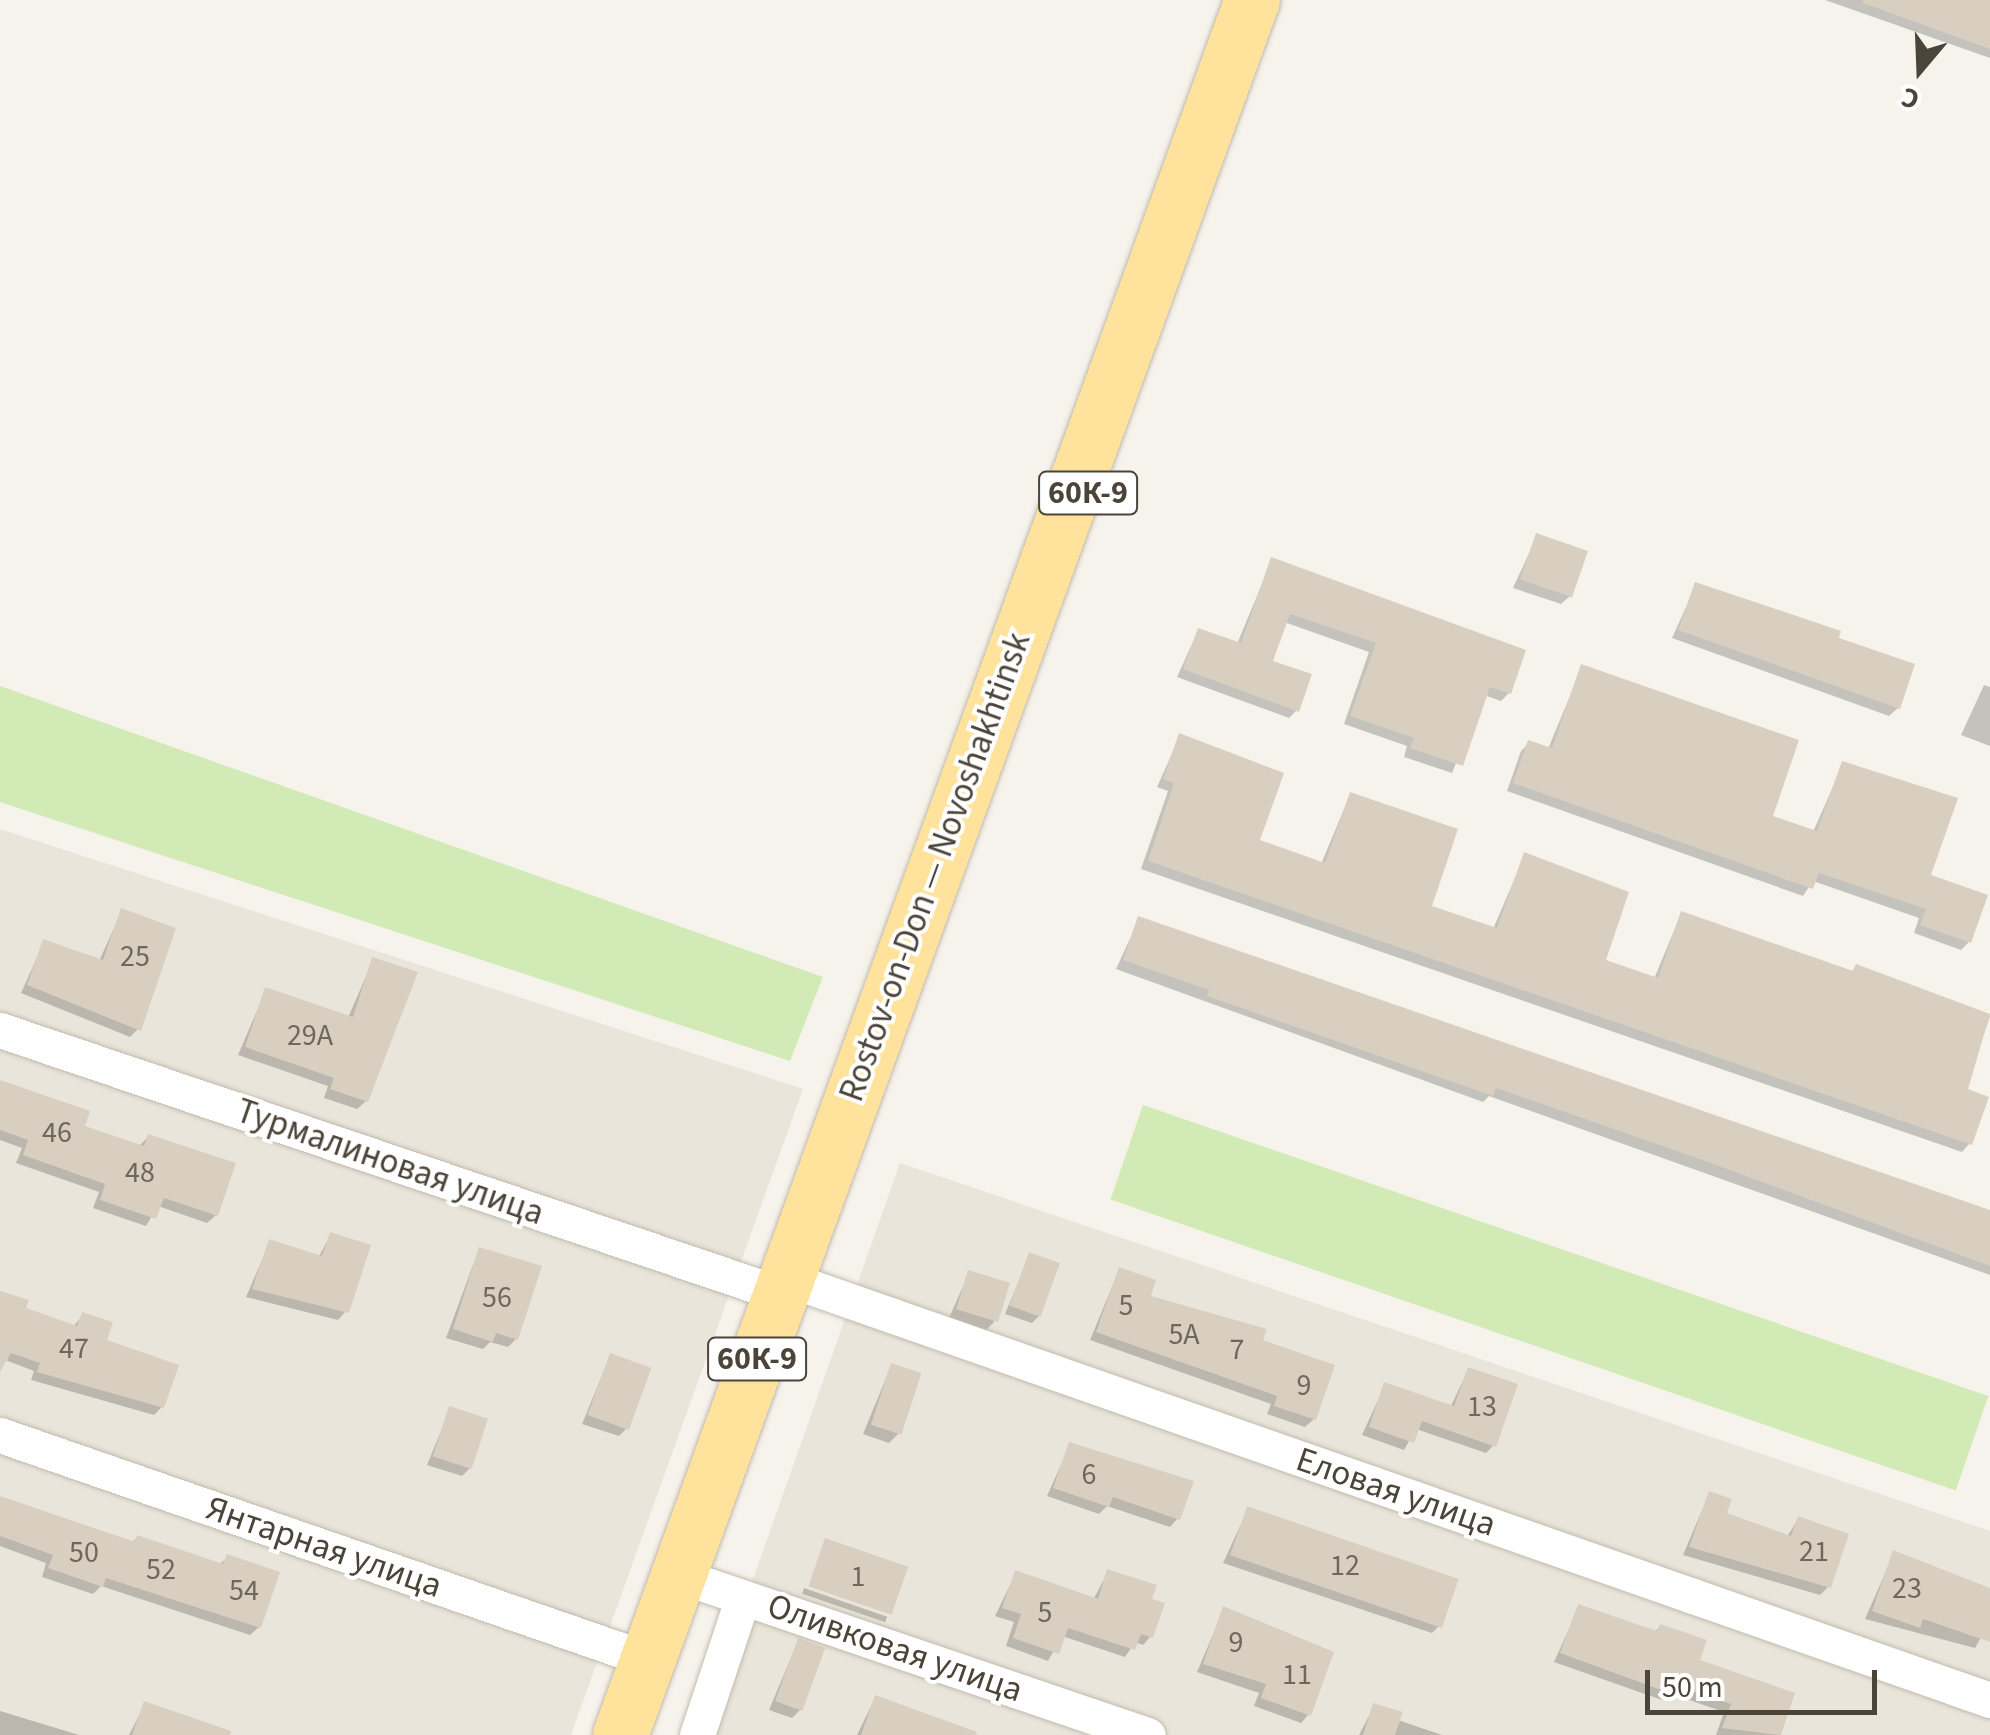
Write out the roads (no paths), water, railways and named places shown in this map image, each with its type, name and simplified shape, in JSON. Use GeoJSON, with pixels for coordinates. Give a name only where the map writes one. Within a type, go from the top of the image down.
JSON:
{"type":"FeatureCollection","features":[{"type":"Feature","properties":{"kind":"main road","name":"Rostov-on-Don — Novoshakhtinsk"},"geometry":{"type":"LineString","coordinates":[[620,1735],[791,1289],[1252,0]]}},
{"type":"Feature","properties":{"kind":"main road","name":"Rostov-on-Don — Novoshakhtinsk"},"geometry":{"type":"LineString","coordinates":[[901,984],[1270,0]]}},
{"type":"Feature","properties":{"kind":"main road","name":"Rostov-on-Don — Novoshakhtinsk"},"geometry":{"type":"LineString","coordinates":[[642,1735],[721,1589],[791,1289]]}},
{"type":"Feature","properties":{"kind":"street","name":"Турмалиновая улица"},"geometry":{"type":"LineString","coordinates":[[0,1030],[791,1289]]}},
{"type":"Feature","properties":{"kind":"street","name":"Еловая улица"},"geometry":{"type":"LineString","coordinates":[[791,1289],[1990,1700]]}},
{"type":"Feature","properties":{"kind":"street","name":"Янтарная улица"},"geometry":{"type":"LineString","coordinates":[[0,1435],[647,1659]]}},
{"type":"Feature","properties":{"kind":"street"},"geometry":{"type":"LineString","coordinates":[[696,1735],[721,1589]]}},
{"type":"Feature","properties":{"kind":"street","name":"Оливковая улица"},"geometry":{"type":"LineString","coordinates":[[721,1589],[1148,1735]]}}]}
